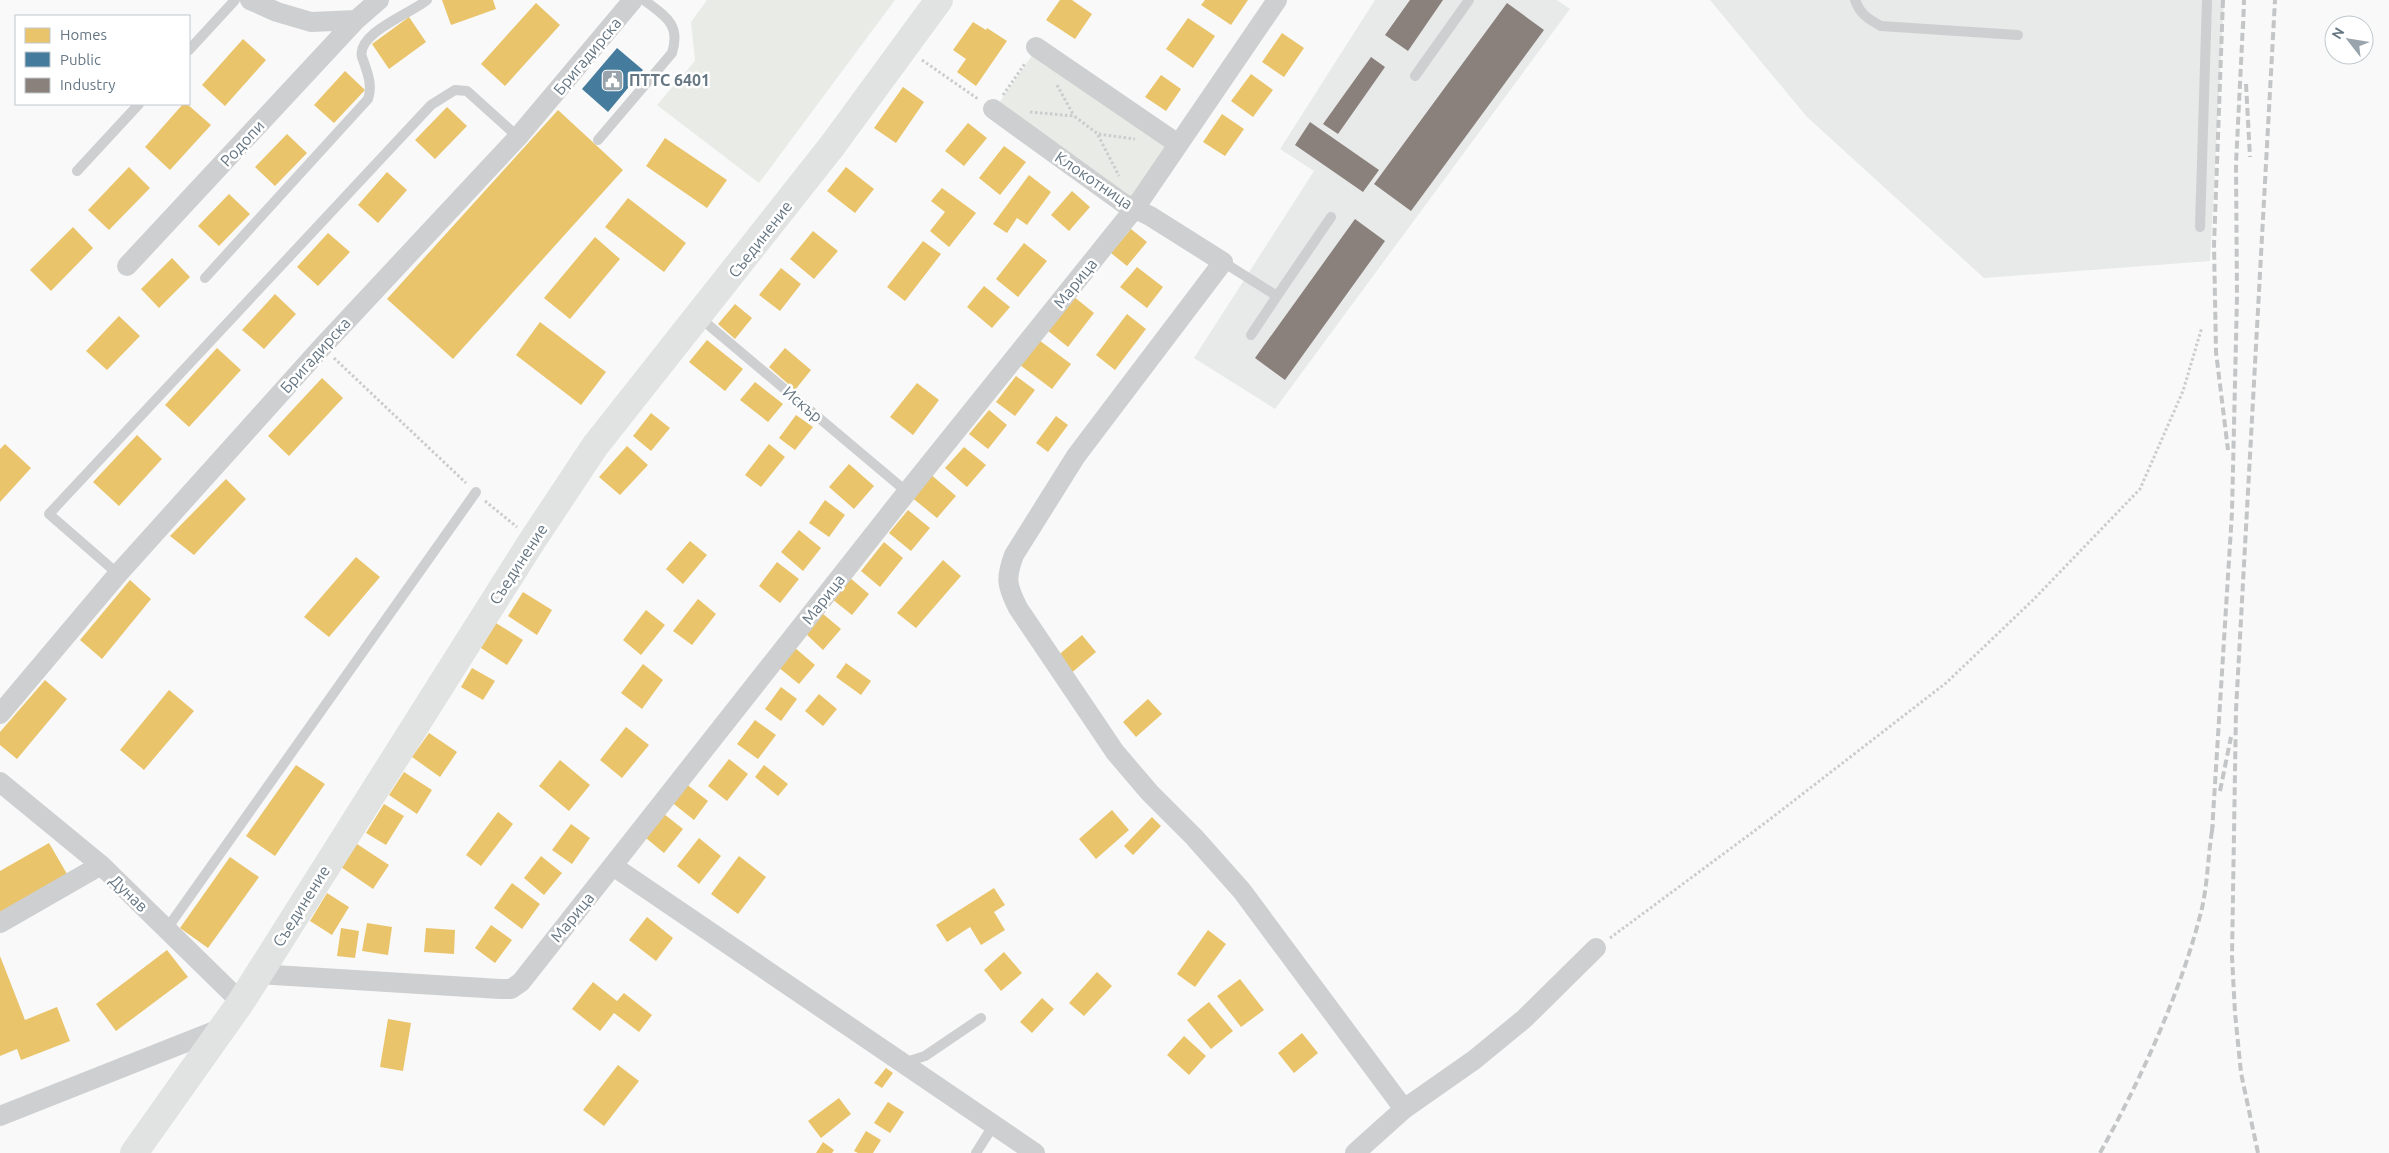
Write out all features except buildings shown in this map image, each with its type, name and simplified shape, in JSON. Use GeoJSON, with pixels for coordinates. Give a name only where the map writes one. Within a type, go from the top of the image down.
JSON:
{"type":"FeatureCollection","features":[{"type":"Feature","properties":{"kind":"street"},"geometry":{"type":"LineString","coordinates":[[250,0],[277,12],[311,22],[356,20]]}},
{"type":"Feature","properties":{"kind":"street","name":"Родопи"},"geometry":{"type":"LineString","coordinates":[[127,266],[356,20],[379,0]]}},
{"type":"Feature","properties":{"kind":"street","name":"Бригадирска"},"geometry":{"type":"LineString","coordinates":[[0,714],[118,574],[322,347],[518,137],[633,0]]}},
{"type":"Feature","properties":{"kind":"street","name":"Съединение"},"geometry":{"type":"LineString","coordinates":[[134,1153],[240,1002],[532,541],[595,446],[699,317],[832,146],[939,0]]}},
{"type":"Feature","properties":{"kind":"street","name":"Марица"},"geometry":{"type":"LineString","coordinates":[[258,974],[510,988],[521,982],[907,492],[1135,208],[1277,0]]}},
{"type":"Feature","properties":{"kind":"street"},"geometry":{"type":"LineString","coordinates":[[1036,47],[1178,144]]}},
{"type":"Feature","properties":{"kind":"street","name":"Клокотница"},"geometry":{"type":"LineString","coordinates":[[993,109],[1123,203],[1150,216],[1223,262]]}},
{"type":"Feature","properties":{"kind":"street"},"geometry":{"type":"LineString","coordinates":[[1223,262],[1076,456],[1014,555],[1008,572],[1008,587],[1018,608],[1115,752],[1150,793],[1194,837],[1242,892],[1404,1108]]}},
{"type":"Feature","properties":{"kind":"street"},"geometry":{"type":"LineString","coordinates":[[0,782],[101,865]]}},
{"type":"Feature","properties":{"kind":"street","name":"Дунав"},"geometry":{"type":"LineString","coordinates":[[0,923],[101,865],[240,1002]]}},
{"type":"Feature","properties":{"kind":"street"},"geometry":{"type":"LineString","coordinates":[[613,866],[1035,1153]]}},
{"type":"Feature","properties":{"kind":"street"},"geometry":{"type":"LineString","coordinates":[[1355,1153],[1404,1108],[1474,1060],[1524,1019],[1596,948]]}},
{"type":"Feature","properties":{"kind":"street"},"geometry":{"type":"LineString","coordinates":[[0,1116],[222,1028]]}},
{"type":"Feature","properties":{"kind":"lane"},"geometry":{"type":"LineString","coordinates":[[190,49],[235,0]]}},
{"type":"Feature","properties":{"kind":"lane"},"geometry":{"type":"LineString","coordinates":[[205,278],[368,99],[372,89],[361,54],[364,42],[378,30],[426,0]]}},
{"type":"Feature","properties":{"kind":"lane"},"geometry":{"type":"LineString","coordinates":[[598,140],[672,53],[676,42],[673,26],[666,16],[644,0]]}},
{"type":"Feature","properties":{"kind":"lane"},"geometry":{"type":"LineString","coordinates":[[1415,76],[1470,0]]}},
{"type":"Feature","properties":{"kind":"lane"},"geometry":{"type":"LineString","coordinates":[[1855,0],[1858,10],[1868,19],[1881,26],[2018,35]]}},
{"type":"Feature","properties":{"kind":"lane"},"geometry":{"type":"LineString","coordinates":[[2200,227],[2207,0]]}},
{"type":"Feature","properties":{"kind":"lane"},"geometry":{"type":"LineString","coordinates":[[118,574],[50,514],[431,105],[455,90],[467,91],[518,137]]}},
{"type":"Feature","properties":{"kind":"lane"},"geometry":{"type":"LineString","coordinates":[[77,171],[138,105]]}},
{"type":"Feature","properties":{"kind":"lane"},"geometry":{"type":"LineString","coordinates":[[1251,335],[1331,217]]}},
{"type":"Feature","properties":{"kind":"lane"},"geometry":{"type":"LineString","coordinates":[[1223,262],[1277,296]]}},
{"type":"Feature","properties":{"kind":"lane","name":"Искър"},"geometry":{"type":"LineString","coordinates":[[699,317],[907,492]]}},
{"type":"Feature","properties":{"kind":"lane"},"geometry":{"type":"LineString","coordinates":[[166,930],[476,492]]}},
{"type":"Feature","properties":{"kind":"lane"},"geometry":{"type":"LineString","coordinates":[[902,1064],[925,1056],[981,1018]]}},
{"type":"Feature","properties":{"kind":"lane"},"geometry":{"type":"LineString","coordinates":[[976,1153],[993,1126]]}},
{"type":"Feature","properties":{"kind":"path"},"geometry":{"type":"LineString","coordinates":[[993,109],[1036,47]]}},
{"type":"Feature","properties":{"kind":"path"},"geometry":{"type":"LineString","coordinates":[[905,48],[993,109],[1074,116],[1098,134],[1135,208]]}},
{"type":"Feature","properties":{"kind":"path"},"geometry":{"type":"LineString","coordinates":[[1098,134],[1142,140]]}},
{"type":"Feature","properties":{"kind":"path"},"geometry":{"type":"LineString","coordinates":[[1596,948],[1765,823],[1946,683],[2033,600],[2140,489],[2183,391],[2202,327]]}},
{"type":"Feature","properties":{"kind":"path"},"geometry":{"type":"LineString","coordinates":[[322,347],[476,492],[532,541]]}},
{"type":"Feature","properties":{"kind":"shaded area"},"geometry":{"type":"Polygon","coordinates":[[[707,0],[895,0],[759,183],[657,105],[695,61],[691,22],[707,0]]]}},
{"type":"Feature","properties":{"kind":"shaded area"},"geometry":{"type":"Polygon","coordinates":[[[1375,0],[1557,0],[1570,9],[1275,409],[1194,358],[1314,171],[1280,149],[1375,0]]]}},
{"type":"Feature","properties":{"kind":"shaded area"},"geometry":{"type":"Polygon","coordinates":[[[1710,0],[2224,0],[2210,261],[1984,278],[1807,117],[1710,0]]]}},
{"type":"Feature","properties":{"kind":"shaded area"},"geometry":{"type":"Polygon","coordinates":[[[1038,47],[1172,145],[1133,197],[1114,194],[994,110],[1038,47]]]}},
{"type":"Feature","properties":{"kind":"railway"},"geometry":{"type":"LineString","coordinates":[[2223,0],[2214,245],[2216,352],[2228,450]]}},
{"type":"Feature","properties":{"kind":"railway"},"geometry":{"type":"LineString","coordinates":[[2243,29],[2244,0]]}},
{"type":"Feature","properties":{"kind":"railway"},"geometry":{"type":"LineString","coordinates":[[2258,1153],[2241,1073],[2232,957],[2236,710],[2275,0]]}},
{"type":"Feature","properties":{"kind":"railway"},"geometry":{"type":"LineString","coordinates":[[2212,832],[2232,512],[2237,297],[2236,164],[2243,23]]}},
{"type":"Feature","properties":{"kind":"railway"},"geometry":{"type":"LineString","coordinates":[[2246,84],[2250,157]]}},
{"type":"Feature","properties":{"kind":"railway"},"geometry":{"type":"LineString","coordinates":[[2220,791],[2231,737]]}},
{"type":"Feature","properties":{"kind":"railway"},"geometry":{"type":"LineString","coordinates":[[2100,1153],[2159,1034],[2194,939],[2206,887],[2213,825]]}},
{"type":"Feature","properties":{"kind":"place","name":"ПТТС 6401"},"geometry":{"type":"Point","coordinates":[613,80]}}]}
